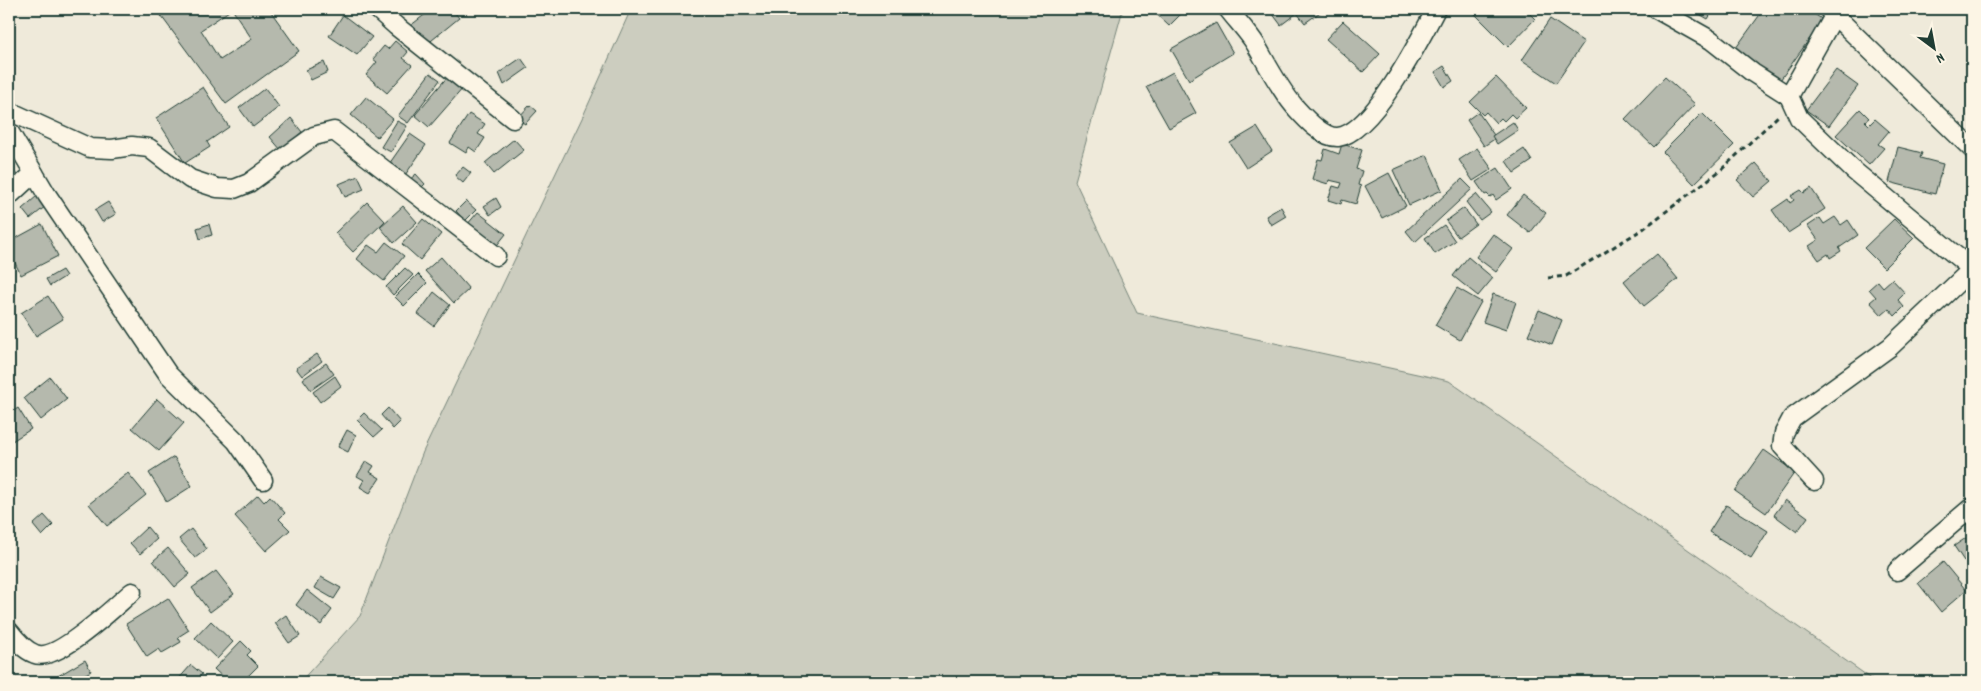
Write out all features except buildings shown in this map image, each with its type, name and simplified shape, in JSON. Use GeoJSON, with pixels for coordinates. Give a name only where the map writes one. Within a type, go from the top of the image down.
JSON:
{"type":"FeatureCollection","features":[{"type":"Feature","properties":{"kind":"street"},"geometry":{"type":"LineString","coordinates":[[377,9],[513,119]]}},
{"type":"Feature","properties":{"kind":"street"},"geometry":{"type":"LineString","coordinates":[[1228,9],[1254,43],[1294,106],[1313,125],[1330,135],[1338,137],[1350,131],[1366,118],[1379,103],[1405,67],[1436,9]]}},
{"type":"Feature","properties":{"kind":"street"},"geometry":{"type":"LineString","coordinates":[[1656,9],[1711,40],[1753,74],[1790,99],[1799,118],[1853,170],[1972,269],[1890,347],[1792,418],[1784,433],[1782,446],[1814,481]]}},
{"type":"Feature","properties":{"kind":"street"},"geometry":{"type":"LineString","coordinates":[[1790,99],[1831,12],[1972,149]]}},
{"type":"Feature","properties":{"kind":"street"},"geometry":{"type":"LineString","coordinates":[[9,111],[90,148],[112,149],[132,146],[149,148],[190,179],[217,188],[234,189],[249,183],[314,136],[334,131],[496,256]]}},
{"type":"Feature","properties":{"kind":"street"},"geometry":{"type":"LineString","coordinates":[[9,131],[34,172],[168,374],[236,441],[263,480]]}},
{"type":"Feature","properties":{"kind":"street"},"geometry":{"type":"LineString","coordinates":[[9,196],[34,172]]}},
{"type":"Feature","properties":{"kind":"street"},"geometry":{"type":"LineString","coordinates":[[1897,570],[1972,507]]}},
{"type":"Feature","properties":{"kind":"street"},"geometry":{"type":"LineString","coordinates":[[9,631],[18,643],[36,655],[48,654],[83,633],[132,592]]}},
{"type":"Feature","properties":{"kind":"path"},"geometry":{"type":"LineString","coordinates":[[1548,278],[1566,276],[1643,229],[1721,170],[1790,99]]}},
{"type":"Feature","properties":{"kind":"shaded area"},"geometry":{"type":"Polygon","coordinates":[[[631,9],[1123,9],[1075,181],[1137,313],[1449,381],[1876,682],[300,682],[360,616],[423,452],[584,114],[631,9]]]}}]}
